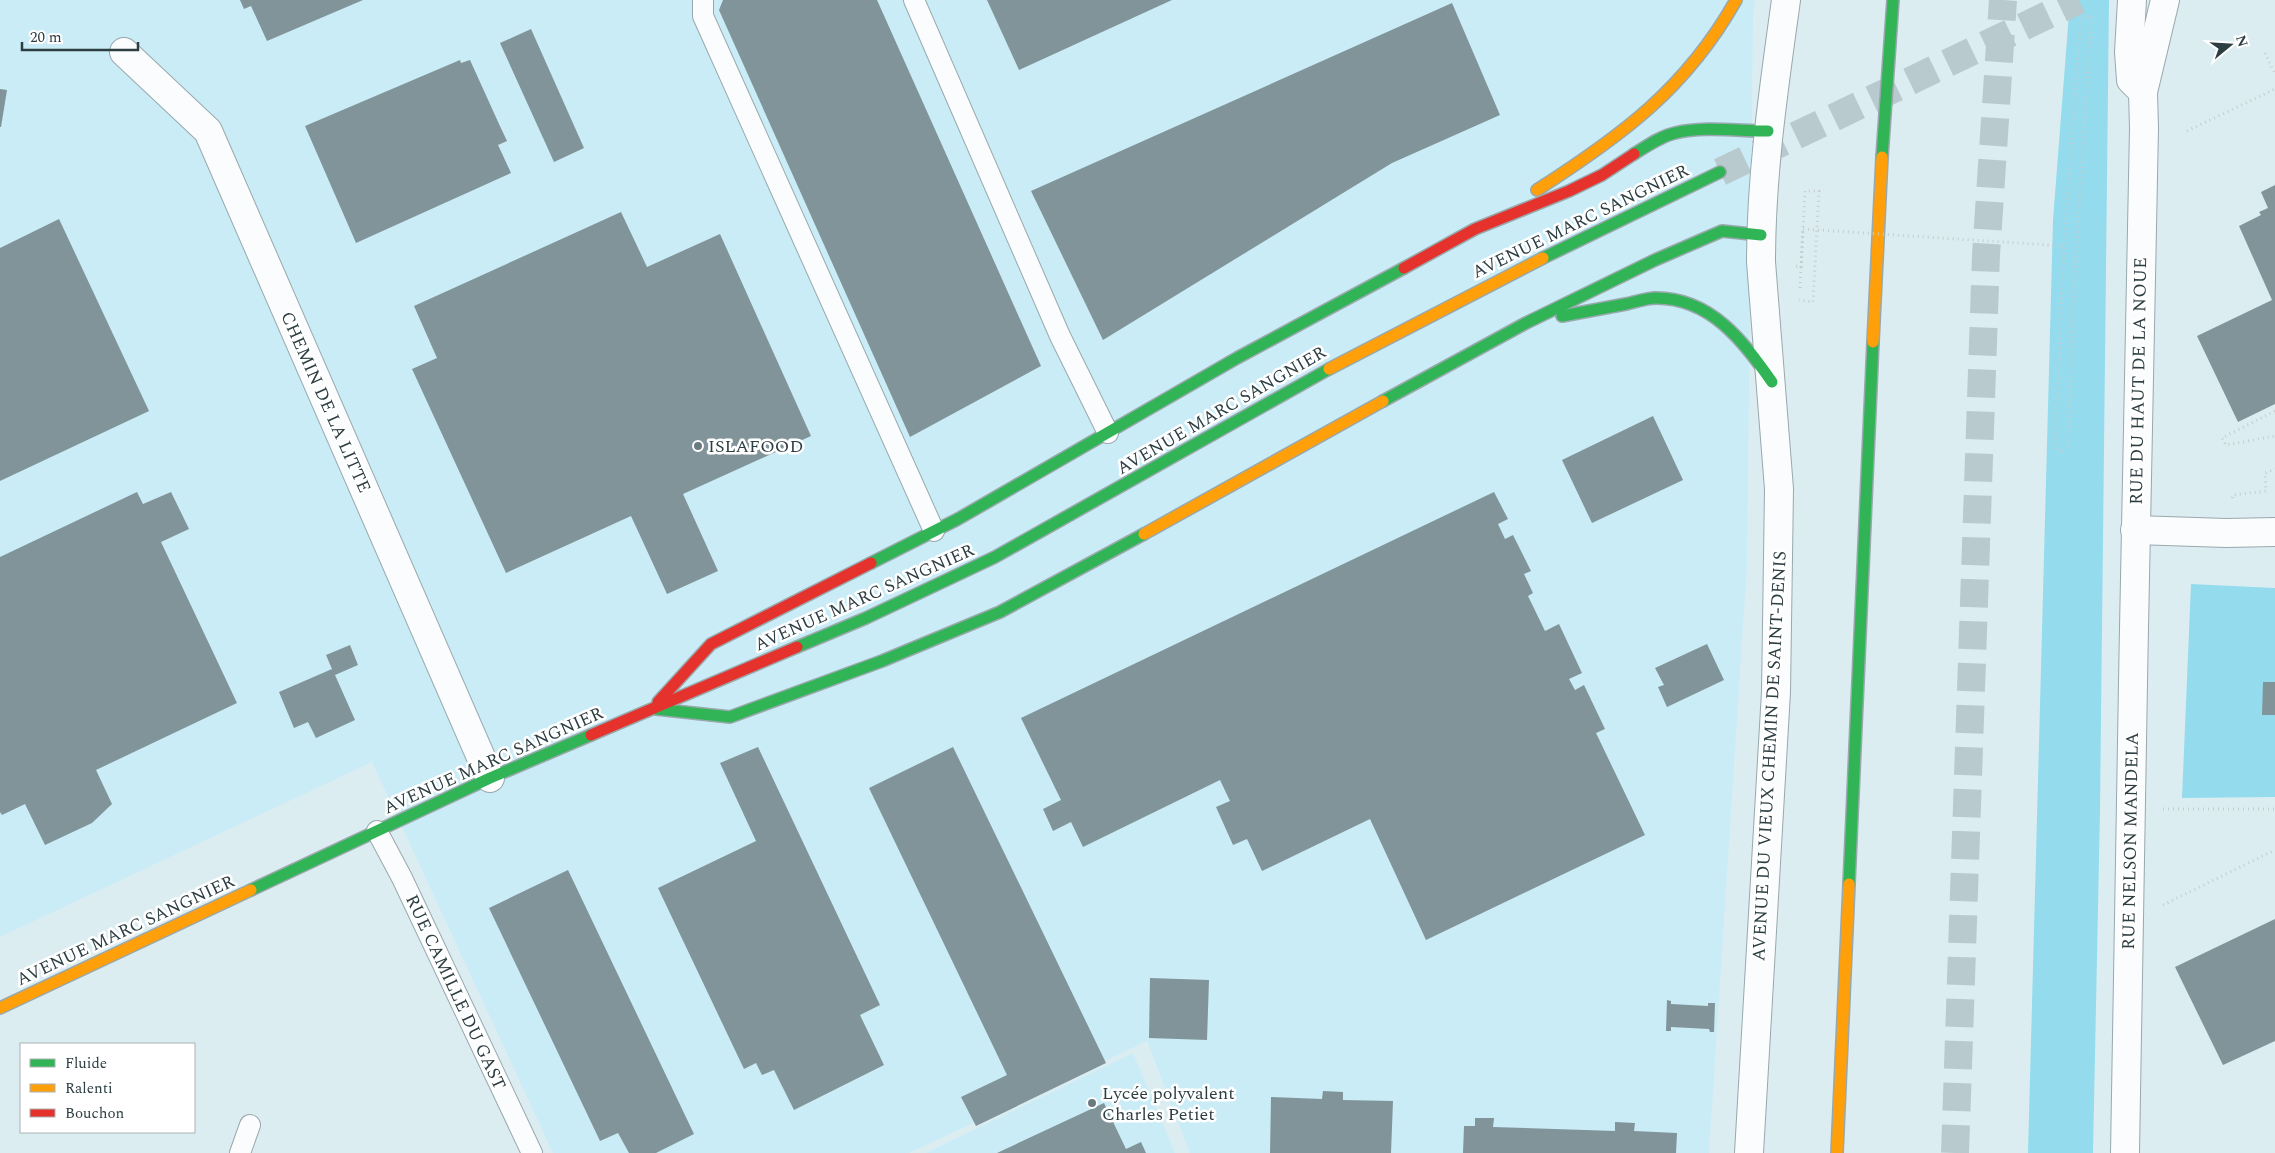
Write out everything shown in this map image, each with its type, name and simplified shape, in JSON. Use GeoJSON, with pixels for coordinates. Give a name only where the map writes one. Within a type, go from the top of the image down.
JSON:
{"type":"FeatureCollection","features":[{"type":"Feature","properties":{"kind":"main road"},"geometry":{"type":"LineString","coordinates":[[652,709],[711,644],[934,531],[1108,434],[1237,358],[1476,229],[1590,155],[1659,100],[1708,47],[1722,28],[1736,0]]}},
{"type":"Feature","properties":{"kind":"main road"},"geometry":{"type":"LineString","coordinates":[[1837,1153],[1881,168],[1893,0]]}},
{"type":"Feature","properties":{"kind":"main road"},"geometry":{"type":"LineString","coordinates":[[1476,229],[1594,179],[1654,142],[1674,133],[1694,130],[1768,131]]}},
{"type":"Feature","properties":{"kind":"main road","name":"AVENUE MARC SANGNIER"},"geometry":{"type":"LineString","coordinates":[[0,1008],[490,778],[866,618],[995,557],[1347,359],[1513,273],[1720,172]]}},
{"type":"Feature","properties":{"kind":"main road"},"geometry":{"type":"LineString","coordinates":[[652,709],[730,717],[882,661],[1000,612],[1116,550],[1281,456],[1526,323],[1655,260],[1722,231],[1761,235]]}},
{"type":"Feature","properties":{"kind":"main road"},"geometry":{"type":"LineString","coordinates":[[1526,323],[1655,298],[1679,300],[1694,305],[1722,321],[1733,330],[1772,382]]}},
{"type":"Feature","properties":{"kind":"street","name":"AVENUE DU VIEUX CHEMIN DE SAINT-DENIS"},"geometry":{"type":"LineString","coordinates":[[1749,1153],[1776,692],[1779,490],[1772,382],[1761,262],[1761,235],[1768,131],[1786,0]]}},
{"type":"Feature","properties":{"kind":"street","name":"RUE DU HAUT DE LA NOUE"},"geometry":{"type":"LineString","coordinates":[[2132,0],[2129,52],[2131,80],[2142,92]]}},
{"type":"Feature","properties":{"kind":"street","name":"RUE DU HAUT DE LA NOUE"},"geometry":{"type":"LineString","coordinates":[[2165,0],[2142,92],[2144,128],[2135,530],[2226,533],[2275,532]]}},
{"type":"Feature","properties":{"kind":"street","name":"CHEMIN DE LA LITTE"},"geometry":{"type":"LineString","coordinates":[[124,52],[208,131],[490,778]]}},
{"type":"Feature","properties":{"kind":"street","name":"RUE NELSON MANDELA"},"geometry":{"type":"LineString","coordinates":[[2125,1153],[2135,530]]}},
{"type":"Feature","properties":{"kind":"lane"},"geometry":{"type":"LineString","coordinates":[[702,0],[703,16],[914,492],[934,531]]}},
{"type":"Feature","properties":{"kind":"lane"},"geometry":{"type":"LineString","coordinates":[[914,0],[1060,336],[1108,434]]}},
{"type":"Feature","properties":{"kind":"lane","name":"RUE CAMILLE DU GAST"},"geometry":{"type":"LineString","coordinates":[[377,831],[402,878],[532,1153]]}},
{"type":"Feature","properties":{"kind":"lane"},"geometry":{"type":"LineString","coordinates":[[240,1153],[250,1125]]}},
{"type":"Feature","properties":{"kind":"path"},"geometry":{"type":"LineString","coordinates":[[2081,16],[2091,17],[2072,319],[2068,451],[2055,450],[2064,246],[2081,16]]}},
{"type":"Feature","properties":{"kind":"path"},"geometry":{"type":"LineString","coordinates":[[2265,53],[2275,74]]}},
{"type":"Feature","properties":{"kind":"path"},"geometry":{"type":"LineString","coordinates":[[2186,132],[2275,89]]}},
{"type":"Feature","properties":{"kind":"path"},"geometry":{"type":"LineString","coordinates":[[1793,266],[1801,267],[1805,190],[1819,191],[1813,302],[1799,300],[1803,229],[2064,246]]}},
{"type":"Feature","properties":{"kind":"path"},"geometry":{"type":"LineString","coordinates":[[2275,412],[2222,438],[2226,445],[2275,436]]}},
{"type":"Feature","properties":{"kind":"path"},"geometry":{"type":"LineString","coordinates":[[2130,809],[2275,809]]}},
{"type":"Feature","properties":{"kind":"path"},"geometry":{"type":"LineString","coordinates":[[2129,922],[2275,850]]}},
{"type":"Feature","properties":{"kind":"shaded area"},"geometry":{"type":"Polygon","coordinates":[[[0,0],[1755,0],[1753,12],[1747,564],[1709,1153],[1190,1153],[1147,1041],[909,1153],[553,1153],[372,762],[0,937],[0,0]]]}},
{"type":"Feature","properties":{"kind":"shaded area"},"geometry":{"type":"Polygon","coordinates":[[[2070,0],[2109,0],[2100,810],[2093,1153],[2028,1153],[2053,220],[2070,0]]]}},
{"type":"Feature","properties":{"kind":"shaded area"},"geometry":{"type":"Polygon","coordinates":[[[2191,584],[2275,588],[2275,797],[2182,798],[2191,584]]]}},
{"type":"Feature","properties":{"kind":"shaded area","name":"Lycée polyvalent Charles Petiet"},"geometry":{"type":"Polygon","coordinates":[[[1133,1053],[1175,1153],[926,1153],[1133,1053]]]}},
{"type":"Feature","properties":{"kind":"building"},"geometry":{"type":"Polygon","coordinates":[[[240,0],[363,0],[267,41],[251,6],[244,9],[240,0]]]}},
{"type":"Feature","properties":{"kind":"building"},"geometry":{"type":"Polygon","coordinates":[[[723,0],[877,0],[1041,366],[910,437],[719,10],[723,0]]]}},
{"type":"Feature","properties":{"kind":"building"},"geometry":{"type":"Polygon","coordinates":[[[987,0],[1172,0],[1019,70],[987,0]]]}},
{"type":"Feature","properties":{"kind":"building"},"geometry":{"type":"Polygon","coordinates":[[[1452,3],[1500,115],[1392,163],[1103,340],[1031,191],[1452,3]]]}},
{"type":"Feature","properties":{"kind":"building"},"geometry":{"type":"Polygon","coordinates":[[[531,29],[584,148],[554,162],[500,43],[531,29]]]}},
{"type":"Feature","properties":{"kind":"building"},"geometry":{"type":"Polygon","coordinates":[[[460,60],[461,63],[470,60],[507,141],[498,145],[511,173],[356,243],[305,126],[460,60]]]}},
{"type":"Feature","properties":{"kind":"building"},"geometry":{"type":"Polygon","coordinates":[[[0,89],[7,90],[1,127],[0,127],[0,89]]]}},
{"type":"Feature","properties":{"kind":"building"},"geometry":{"type":"Polygon","coordinates":[[[2275,185],[2275,404],[2238,422],[2197,336],[2272,300],[2239,226],[2261,215],[2259,212],[2268,208],[2261,192],[2275,185]]]}},
{"type":"Feature","properties":{"kind":"building"},"geometry":{"type":"Polygon","coordinates":[[[621,212],[647,267],[720,234],[811,436],[683,494],[718,571],[667,594],[631,516],[506,573],[412,369],[437,358],[414,306],[621,212]]]}},
{"type":"Feature","properties":{"kind":"building"},"geometry":{"type":"Polygon","coordinates":[[[59,219],[149,411],[0,481],[0,248],[59,219]]]}},
{"type":"Feature","properties":{"kind":"building"},"geometry":{"type":"Polygon","coordinates":[[[1653,416],[1683,480],[1592,523],[1562,460],[1653,416]]]}},
{"type":"Feature","properties":{"kind":"building"},"geometry":{"type":"Polygon","coordinates":[[[137,492],[143,504],[171,492],[189,529],[161,542],[237,703],[96,770],[112,804],[92,823],[45,845],[25,804],[2,815],[0,812],[0,557],[137,492]]]}},
{"type":"Feature","properties":{"kind":"building"},"geometry":{"type":"Polygon","coordinates":[[[1494,492],[1508,519],[1498,524],[1505,539],[1513,535],[1531,571],[1524,574],[1533,593],[1528,596],[1545,631],[1559,624],[1582,673],[1569,679],[1575,690],[1584,685],[1605,729],[1596,733],[1645,835],[1426,940],[1370,819],[1262,871],[1247,839],[1233,845],[1216,807],[1230,801],[1220,780],[1083,847],[1071,822],[1053,831],[1043,809],[1061,800],[1021,718],[1494,492]]]}},
{"type":"Feature","properties":{"kind":"building"},"geometry":{"type":"Polygon","coordinates":[[[1707,644],[1724,680],[1667,707],[1658,687],[1664,685],[1655,668],[1707,644]]]}},
{"type":"Feature","properties":{"kind":"building"},"geometry":{"type":"Polygon","coordinates":[[[350,645],[358,665],[335,675],[355,720],[316,738],[308,722],[294,728],[279,692],[332,669],[326,655],[350,645]]]}},
{"type":"Feature","properties":{"kind":"building"},"geometry":{"type":"Polygon","coordinates":[[[2263,682],[2275,682],[2275,715],[2262,715],[2263,682]]]}},
{"type":"Feature","properties":{"kind":"building"},"geometry":{"type":"Polygon","coordinates":[[[758,747],[880,1005],[860,1015],[884,1065],[794,1110],[774,1070],[762,1075],[756,1063],[744,1069],[658,888],[756,841],[720,763],[758,747]]]}},
{"type":"Feature","properties":{"kind":"building"},"geometry":{"type":"Polygon","coordinates":[[[953,747],[1106,1063],[976,1126],[961,1097],[1007,1075],[869,788],[953,747]]]}},
{"type":"Feature","properties":{"kind":"building"},"geometry":{"type":"Polygon","coordinates":[[[568,870],[694,1134],[656,1153],[629,1153],[618,1133],[600,1141],[489,908],[568,870]]]}},
{"type":"Feature","properties":{"kind":"building"},"geometry":{"type":"Polygon","coordinates":[[[2275,919],[2275,1041],[2223,1065],[2175,967],[2275,919]]]}},
{"type":"Feature","properties":{"kind":"building"},"geometry":{"type":"Polygon","coordinates":[[[1150,978],[1209,980],[1207,1040],[1149,1038],[1150,978]]]}},
{"type":"Feature","properties":{"kind":"building"},"geometry":{"type":"Polygon","coordinates":[[[1667,1000],[1671,1001],[1671,1004],[1708,1006],[1708,1003],[1715,1003],[1714,1032],[1710,1032],[1709,1029],[1671,1027],[1671,1031],[1666,1031],[1667,1000]]]}},
{"type":"Feature","properties":{"kind":"building"},"geometry":{"type":"Polygon","coordinates":[[[1323,1091],[1343,1092],[1343,1100],[1393,1101],[1391,1153],[1270,1153],[1271,1097],[1322,1099],[1323,1091]]]}},
{"type":"Feature","properties":{"kind":"building"},"geometry":{"type":"Polygon","coordinates":[[[1104,1103],[1126,1149],[1141,1142],[1146,1153],[997,1153],[1104,1103]]]}},
{"type":"Feature","properties":{"kind":"building"},"geometry":{"type":"Polygon","coordinates":[[[1475,1118],[1494,1118],[1493,1127],[1615,1131],[1615,1122],[1635,1123],[1634,1131],[1677,1133],[1676,1153],[1463,1153],[1464,1126],[1475,1126],[1475,1118]]]}},
{"type":"Feature","properties":{"kind":"tunnel"},"geometry":{"type":"LineString","coordinates":[[1955,1153],[1986,255],[2003,0]]}},
{"type":"Feature","properties":{"kind":"tunnel"},"geometry":{"type":"LineString","coordinates":[[1720,172],[2079,0]]}},
{"type":"Feature","properties":{"kind":"traffic: fast"},"geometry":{"type":"LineString","coordinates":[[1882,157],[1893,0]]}},
{"type":"Feature","properties":{"kind":"traffic: fast"},"geometry":{"type":"LineString","coordinates":[[1634,154],[1665,136],[1686,131],[1709,129],[1768,131]]}},
{"type":"Feature","properties":{"kind":"traffic: fast"},"geometry":{"type":"LineString","coordinates":[[1543,258],[1720,172]]}},
{"type":"Feature","properties":{"kind":"traffic: fast"},"geometry":{"type":"LineString","coordinates":[[1383,401],[1526,323],[1655,260],[1722,231],[1761,235]]}},
{"type":"Feature","properties":{"kind":"traffic: fast"},"geometry":{"type":"LineString","coordinates":[[871,563],[958,519],[1237,358],[1404,268]]}},
{"type":"Feature","properties":{"kind":"traffic: fast"},"geometry":{"type":"LineString","coordinates":[[1562,316],[1652,298],[1676,300],[1693,305],[1709,314],[1737,337],[1772,382]]}},
{"type":"Feature","properties":{"kind":"traffic: fast"},"geometry":{"type":"LineString","coordinates":[[1849,884],[1873,342]]}},
{"type":"Feature","properties":{"kind":"traffic: fast"},"geometry":{"type":"LineString","coordinates":[[797,647],[866,618],[995,557],[1329,369]]}},
{"type":"Feature","properties":{"kind":"traffic: fast"},"geometry":{"type":"LineString","coordinates":[[656,709],[730,717],[882,661],[1000,612],[1144,534]]}},
{"type":"Feature","properties":{"kind":"traffic: fast"},"geometry":{"type":"LineString","coordinates":[[251,890],[490,778],[591,735]]}},
{"type":"Feature","properties":{"kind":"traffic: slow"},"geometry":{"type":"LineString","coordinates":[[1537,190],[1624,130],[1649,108],[1696,60],[1717,32],[1736,0]]}},
{"type":"Feature","properties":{"kind":"traffic: slow"},"geometry":{"type":"LineString","coordinates":[[1873,342],[1882,157]]}},
{"type":"Feature","properties":{"kind":"traffic: slow"},"geometry":{"type":"LineString","coordinates":[[1329,369],[1543,258]]}},
{"type":"Feature","properties":{"kind":"traffic: slow"},"geometry":{"type":"LineString","coordinates":[[1144,534],[1383,401]]}},
{"type":"Feature","properties":{"kind":"traffic: slow"},"geometry":{"type":"LineString","coordinates":[[1837,1153],[1849,884]]}},
{"type":"Feature","properties":{"kind":"traffic: slow"},"geometry":{"type":"LineString","coordinates":[[0,1008],[251,890]]}},
{"type":"Feature","properties":{"kind":"traffic: jam"},"geometry":{"type":"LineString","coordinates":[[1404,268],[1475,229],[1569,191],[1602,175],[1634,154]]}},
{"type":"Feature","properties":{"kind":"traffic: jam"},"geometry":{"type":"LineString","coordinates":[[658,702],[711,644],[871,563]]}},
{"type":"Feature","properties":{"kind":"traffic: jam"},"geometry":{"type":"LineString","coordinates":[[591,735],[797,647]]}},
{"type":"Feature","properties":{"kind":"place","name":"ISLAFOOD"},"geometry":{"type":"Point","coordinates":[698,446]}},
{"type":"Feature","properties":{"kind":"place","name":"Lycée polyvalent Charles Petiet"},"geometry":{"type":"Point","coordinates":[1092,1103]}}]}
